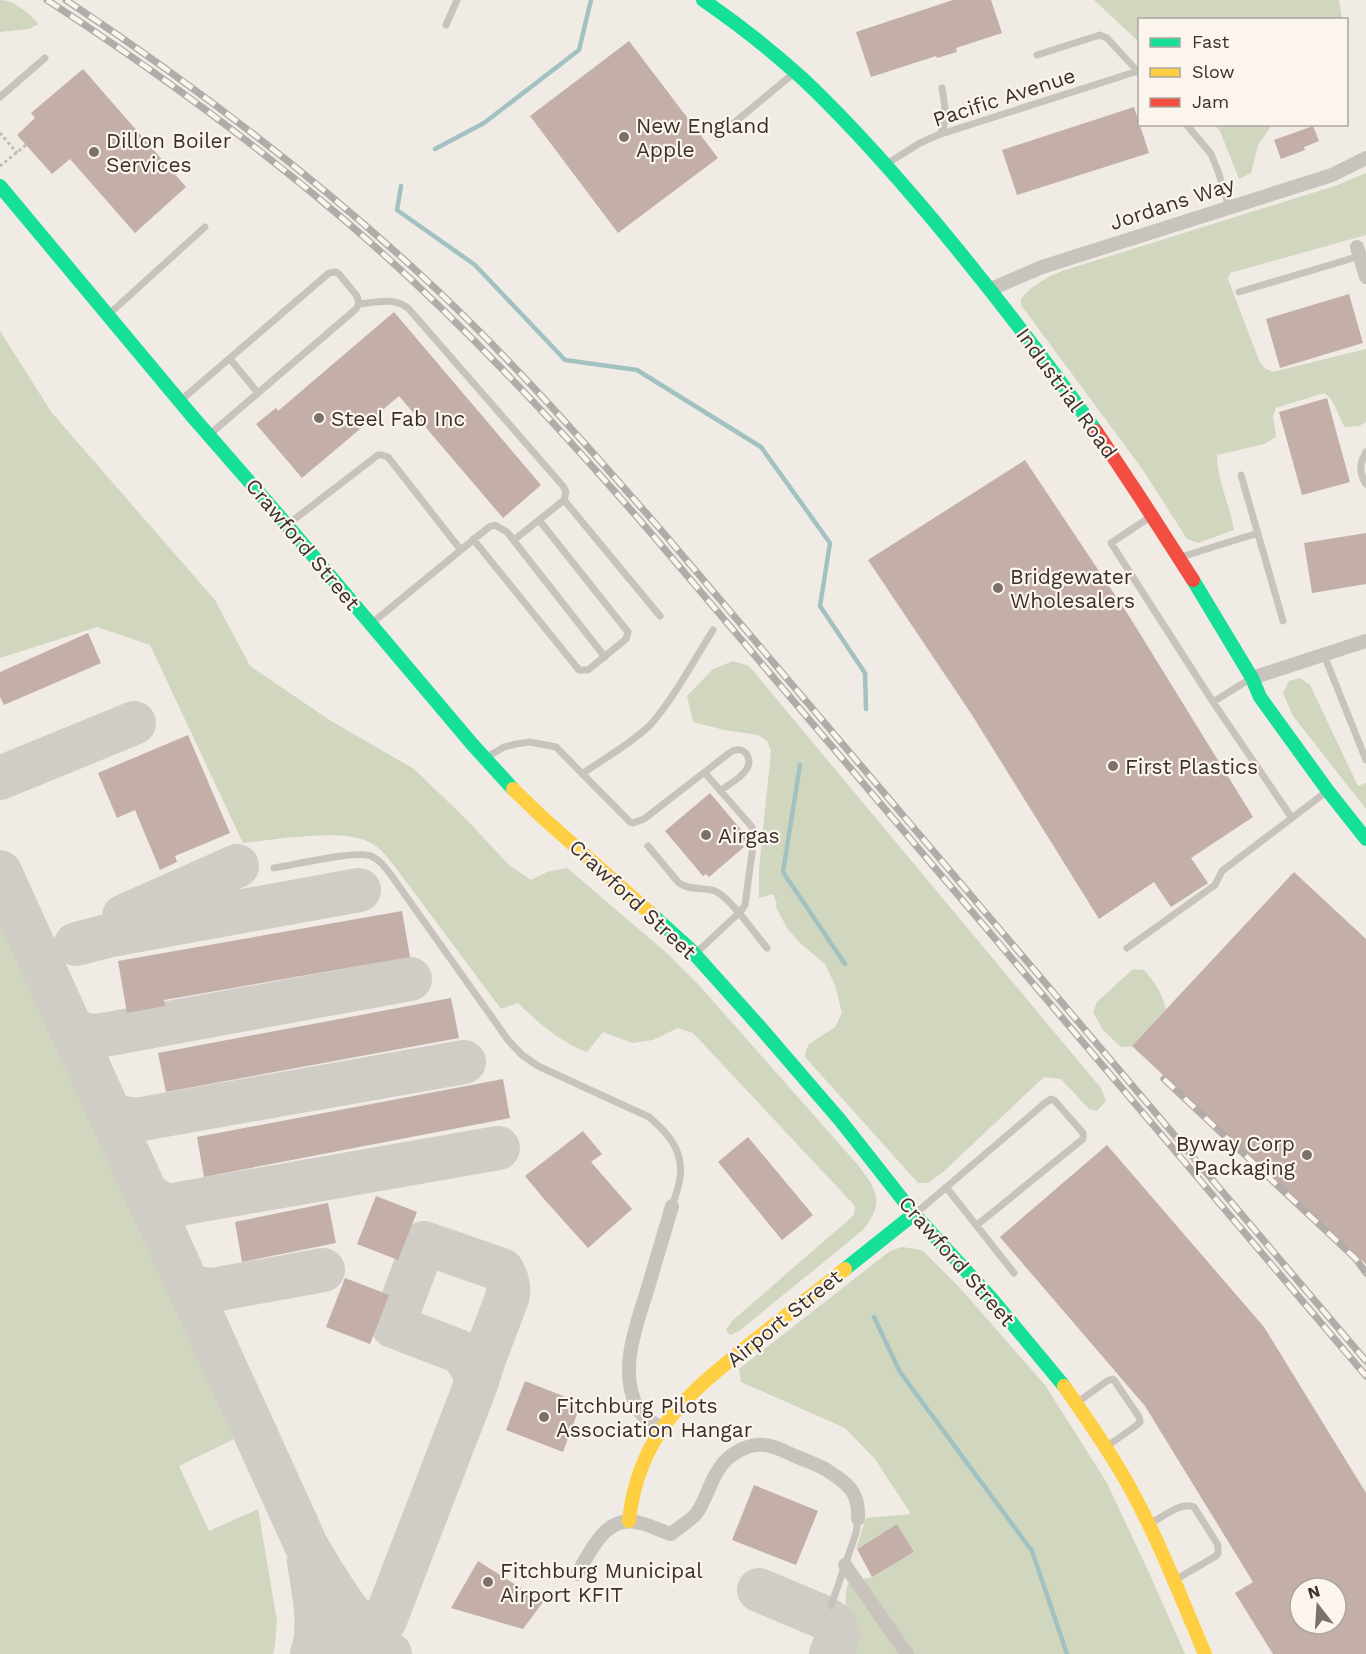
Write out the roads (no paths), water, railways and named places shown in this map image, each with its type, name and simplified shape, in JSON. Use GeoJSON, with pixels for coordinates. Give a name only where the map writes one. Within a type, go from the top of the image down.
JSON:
{"type":"FeatureCollection","features":[{"type":"Feature","properties":{"kind":"main road","name":"Industrial Road"},"geometry":{"type":"LineString","coordinates":[[703,0],[758,41],[839,116],[914,196],[991,289],[1081,410],[1152,515],[1252,678],[1260,697],[1366,839]]}},
{"type":"Feature","properties":{"kind":"main road","name":"Crawford Street"},"geometry":{"type":"LineString","coordinates":[[0,186],[180,402],[485,759],[542,817],[694,954],[840,1120],[914,1214],[991,1298],[1061,1382],[1106,1447],[1129,1486],[1149,1524],[1205,1654]]}},
{"type":"Feature","properties":{"kind":"main road","name":"Airport Street"},"geometry":{"type":"LineString","coordinates":[[628,1521],[636,1482],[661,1428],[675,1409],[699,1386],[914,1214]]}},
{"type":"Feature","properties":{"kind":"street","name":"Jordans Way"},"geometry":{"type":"LineString","coordinates":[[991,289],[1042,267],[1332,175],[1366,159]]}},
{"type":"Feature","properties":{"kind":"street"},"geometry":{"type":"LineString","coordinates":[[1358,252],[1366,277]]}},
{"type":"Feature","properties":{"kind":"street"},"geometry":{"type":"LineString","coordinates":[[1252,678],[1366,641]]}},
{"type":"Feature","properties":{"kind":"street"},"geometry":{"type":"LineString","coordinates":[[661,1428],[643,1416],[637,1407],[630,1378],[630,1354],[672,1206]]}},
{"type":"Feature","properties":{"kind":"street"},"geometry":{"type":"LineString","coordinates":[[577,1574],[601,1535],[614,1525],[628,1521],[640,1522],[671,1534],[695,1516],[718,1469],[726,1460],[739,1450],[750,1446],[764,1444],[776,1447],[821,1467],[847,1484],[857,1502],[858,1519]]}},
{"type":"Feature","properties":{"kind":"street"},"geometry":{"type":"LineString","coordinates":[[845,1565],[907,1654]]}},
{"type":"Feature","properties":{"kind":"lane"},"geometry":{"type":"LineString","coordinates":[[446,25],[457,0]]}},
{"type":"Feature","properties":{"kind":"lane"},"geometry":{"type":"LineString","coordinates":[[1037,55],[1100,35],[1107,38],[1138,71]]}},
{"type":"Feature","properties":{"kind":"lane"},"geometry":{"type":"LineString","coordinates":[[0,97],[45,58]]}},
{"type":"Feature","properties":{"kind":"lane","name":"Pacific Avenue"},"geometry":{"type":"LineString","coordinates":[[885,165],[920,143],[938,135],[1138,72]]}},
{"type":"Feature","properties":{"kind":"lane"},"geometry":{"type":"LineString","coordinates":[[717,137],[794,73]]}},
{"type":"Feature","properties":{"kind":"lane"},"geometry":{"type":"LineString","coordinates":[[938,135],[944,128],[945,122],[942,88]]}},
{"type":"Feature","properties":{"kind":"lane"},"geometry":{"type":"LineString","coordinates":[[1188,126],[1210,154],[1229,207]]}},
{"type":"Feature","properties":{"kind":"lane"},"geometry":{"type":"LineString","coordinates":[[108,315],[205,227]]}},
{"type":"Feature","properties":{"kind":"lane"},"geometry":{"type":"LineString","coordinates":[[1239,292],[1358,252]]}},
{"type":"Feature","properties":{"kind":"lane"},"geometry":{"type":"LineString","coordinates":[[180,402],[329,273],[339,274],[357,296],[359,304],[356,309],[209,435]]}},
{"type":"Feature","properties":{"kind":"lane"},"geometry":{"type":"LineString","coordinates":[[359,304],[394,301],[408,309],[563,486],[566,492],[564,500],[514,540]]}},
{"type":"Feature","properties":{"kind":"lane"},"geometry":{"type":"LineString","coordinates":[[230,359],[258,393]]}},
{"type":"Feature","properties":{"kind":"lane"},"geometry":{"type":"LineString","coordinates":[[1366,452],[1361,460],[1360,469],[1360,475],[1366,484]]}},
{"type":"Feature","properties":{"kind":"lane"},"geometry":{"type":"LineString","coordinates":[[287,525],[382,454],[388,458],[460,549]]}},
{"type":"Feature","properties":{"kind":"lane"},"geometry":{"type":"LineString","coordinates":[[1241,475],[1283,621]]}},
{"type":"Feature","properties":{"kind":"lane"},"geometry":{"type":"LineString","coordinates":[[564,500],[660,616]]}},
{"type":"Feature","properties":{"kind":"lane"},"geometry":{"type":"LineString","coordinates":[[1152,515],[1111,543],[1213,702],[1292,818]]}},
{"type":"Feature","properties":{"kind":"lane"},"geometry":{"type":"LineString","coordinates":[[473,539],[579,670],[588,670],[626,639],[628,632],[538,520]]}},
{"type":"Feature","properties":{"kind":"lane"},"geometry":{"type":"LineString","coordinates":[[370,624],[460,549],[495,525],[507,532],[514,540],[605,657]]}},
{"type":"Feature","properties":{"kind":"lane"},"geometry":{"type":"LineString","coordinates":[[1178,558],[1258,533]]}},
{"type":"Feature","properties":{"kind":"lane"},"geometry":{"type":"LineString","coordinates":[[582,774],[650,725],[713,630]]}},
{"type":"Feature","properties":{"kind":"lane"},"geometry":{"type":"LineString","coordinates":[[1324,655],[1366,760]]}},
{"type":"Feature","properties":{"kind":"lane"},"geometry":{"type":"LineString","coordinates":[[1213,702],[1252,678]]}},
{"type":"Feature","properties":{"kind":"lane"},"geometry":{"type":"LineString","coordinates":[[485,759],[504,747],[516,744],[544,743],[556,747],[633,823],[645,819],[728,754],[743,750],[747,754],[749,765],[746,771],[720,791]]}},
{"type":"Feature","properties":{"kind":"lane"},"geometry":{"type":"LineString","coordinates":[[694,954],[738,913],[746,900],[754,838],[752,827],[705,773]]}},
{"type":"Feature","properties":{"kind":"lane"},"geometry":{"type":"LineString","coordinates":[[1127,948],[1215,885],[1222,871],[1328,791]]}},
{"type":"Feature","properties":{"kind":"lane"},"geometry":{"type":"LineString","coordinates":[[648,846],[679,883],[691,889],[718,892],[724,897],[767,948]]}},
{"type":"Feature","properties":{"kind":"lane"},"geometry":{"type":"LineString","coordinates":[[274,868],[351,855],[368,855],[380,861],[508,1040],[522,1054],[538,1066],[649,1117],[663,1129],[672,1141],[680,1166],[680,1179],[672,1206]]}},
{"type":"Feature","properties":{"kind":"lane"},"geometry":{"type":"LineString","coordinates":[[914,1214],[1051,1099],[1083,1133],[1083,1139],[977,1225]]}},
{"type":"Feature","properties":{"kind":"lane"},"geometry":{"type":"LineString","coordinates":[[946,1187],[1014,1273]]}},
{"type":"Feature","properties":{"kind":"lane"},"geometry":{"type":"LineString","coordinates":[[1076,1404],[1107,1381],[1114,1380],[1140,1420],[1137,1425],[1106,1447]]}},
{"type":"Feature","properties":{"kind":"lane"},"geometry":{"type":"LineString","coordinates":[[1149,1524],[1183,1506],[1190,1505],[1218,1545],[1216,1556],[1173,1581]]}},
{"type":"Feature","properties":{"kind":"lane"},"geometry":{"type":"LineString","coordinates":[[831,1606],[856,1533],[858,1519]]}},
{"type":"Feature","properties":{"kind":"waterway"},"geometry":{"type":"LineString","coordinates":[[435,149],[484,123],[579,50],[591,0]]}},
{"type":"Feature","properties":{"kind":"waterway"},"geometry":{"type":"LineString","coordinates":[[401,186],[397,210],[475,265],[565,360],[637,370],[761,447],[830,543],[820,606],[865,673],[866,709]]}},
{"type":"Feature","properties":{"kind":"waterway"},"geometry":{"type":"LineString","coordinates":[[800,765],[783,872],[845,964]]}},
{"type":"Feature","properties":{"kind":"waterway"},"geometry":{"type":"LineString","coordinates":[[874,1317],[900,1372],[1032,1551],[1067,1654]]}},
{"type":"Feature","properties":{"kind":"railway"},"geometry":{"type":"LineString","coordinates":[[47,0],[198,104],[307,188],[424,292],[502,369],[650,532],[1366,1376]]}},
{"type":"Feature","properties":{"kind":"railway"},"geometry":{"type":"LineString","coordinates":[[66,0],[204,97],[337,201],[453,305],[514,367],[661,530],[1366,1361]]}},
{"type":"Feature","properties":{"kind":"railway"},"geometry":{"type":"LineString","coordinates":[[1164,1079],[1356,1259],[1366,1273]]}},
{"type":"Feature","properties":{"kind":"place","name":"New England Apple"},"geometry":{"type":"Point","coordinates":[624,137]}},
{"type":"Feature","properties":{"kind":"place","name":"Dillon Boiler Services"},"geometry":{"type":"Point","coordinates":[94,152]}},
{"type":"Feature","properties":{"kind":"place","name":"Steel Fab Inc"},"geometry":{"type":"Point","coordinates":[319,418]}},
{"type":"Feature","properties":{"kind":"place","name":"Bridgewater Wholesalers"},"geometry":{"type":"Point","coordinates":[998,588]}},
{"type":"Feature","properties":{"kind":"place","name":"First Plastics"},"geometry":{"type":"Point","coordinates":[1113,766]}},
{"type":"Feature","properties":{"kind":"place","name":"Airgas"},"geometry":{"type":"Point","coordinates":[706,835]}},
{"type":"Feature","properties":{"kind":"place","name":"Byway Corp Packaging"},"geometry":{"type":"Point","coordinates":[1307,1155]}},
{"type":"Feature","properties":{"kind":"place","name":"Fitchburg Pilots Association Hangar"},"geometry":{"type":"Point","coordinates":[544,1417]}},
{"type":"Feature","properties":{"kind":"place","name":"Fitchburg Municipal Airport KFIT"},"geometry":{"type":"Point","coordinates":[488,1582]}}]}
